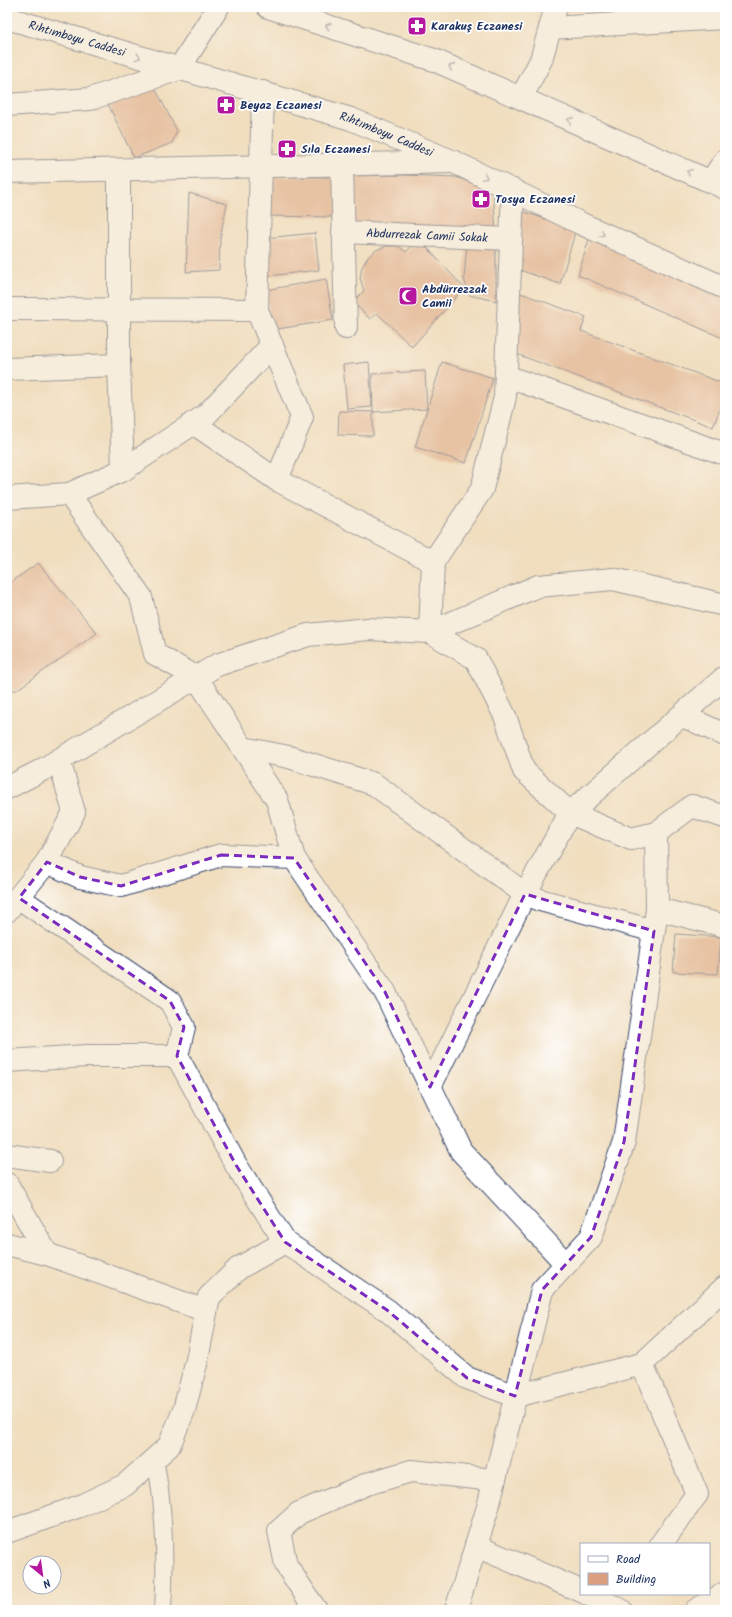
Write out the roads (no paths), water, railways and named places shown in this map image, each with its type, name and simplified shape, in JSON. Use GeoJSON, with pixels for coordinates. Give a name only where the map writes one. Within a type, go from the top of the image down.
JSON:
{"type":"FeatureCollection","features":[{"type":"Feature","properties":{"kind":"street"},"geometry":{"type":"LineString","coordinates":[[7,105],[90,99],[178,69],[218,7]]}},
{"type":"Feature","properties":{"kind":"street"},"geometry":{"type":"LineString","coordinates":[[268,7],[434,60],[718,184],[725,160]]}},
{"type":"Feature","properties":{"kind":"street"},"geometry":{"type":"LineString","coordinates":[[521,98],[541,60],[556,7]]}},
{"type":"Feature","properties":{"kind":"street","name":"Rıhtımboyu Caddesi"},"geometry":{"type":"LineString","coordinates":[[7,18],[178,69],[264,92],[351,119],[454,162],[582,224],[725,288]]}},
{"type":"Feature","properties":{"kind":"street"},"geometry":{"type":"LineString","coordinates":[[550,28],[725,18]]}},
{"type":"Feature","properties":{"kind":"street"},"geometry":{"type":"LineString","coordinates":[[264,92],[258,310],[302,417],[277,480]]}},
{"type":"Feature","properties":{"kind":"street"},"geometry":{"type":"LineString","coordinates":[[7,172],[119,171],[454,162]]}},
{"type":"Feature","properties":{"kind":"street"},"geometry":{"type":"LineString","coordinates":[[342,165],[346,328]]}},
{"type":"Feature","properties":{"kind":"street"},"geometry":{"type":"LineString","coordinates":[[119,171],[119,365],[123,470]]}},
{"type":"Feature","properties":{"kind":"street"},"geometry":{"type":"LineString","coordinates":[[430,632],[433,562],[482,489],[505,397],[513,190]]}},
{"type":"Feature","properties":{"kind":"street","name":"Abdurrezak Camii Sokak"},"geometry":{"type":"LineString","coordinates":[[343,232],[511,239]]}},
{"type":"Feature","properties":{"kind":"street"},"geometry":{"type":"LineString","coordinates":[[7,309],[258,310]]}},
{"type":"Feature","properties":{"kind":"street"},"geometry":{"type":"LineString","coordinates":[[7,498],[69,494],[123,470],[206,415],[272,345]]}},
{"type":"Feature","properties":{"kind":"street"},"geometry":{"type":"LineString","coordinates":[[7,369],[119,365]]}},
{"type":"Feature","properties":{"kind":"street"},"geometry":{"type":"LineString","coordinates":[[506,376],[725,454]]}},
{"type":"Feature","properties":{"kind":"street"},"geometry":{"type":"LineString","coordinates":[[193,423],[277,480],[433,562]]}},
{"type":"Feature","properties":{"kind":"street"},"geometry":{"type":"LineString","coordinates":[[69,494],[141,597],[155,654],[196,677],[277,800],[294,858],[384,992],[461,1151],[566,1264]]}},
{"type":"Feature","properties":{"kind":"street"},"geometry":{"type":"LineString","coordinates":[[7,788],[60,760],[217,664],[308,635],[368,629],[430,632],[538,586],[613,579],[725,605]]}},
{"type":"Feature","properties":{"kind":"street"},"geometry":{"type":"LineString","coordinates":[[430,632],[476,660],[505,716],[524,771],[570,813],[631,839],[656,832],[692,806],[725,817]]}},
{"type":"Feature","properties":{"kind":"street"},"geometry":{"type":"LineString","coordinates":[[430,1086],[525,894],[570,813],[725,677]]}},
{"type":"Feature","properties":{"kind":"street"},"geometry":{"type":"LineString","coordinates":[[682,716],[725,735]]}},
{"type":"Feature","properties":{"kind":"street"},"geometry":{"type":"LineString","coordinates":[[243,748],[289,757],[374,784],[525,894],[540,900],[654,931]]}},
{"type":"Feature","properties":{"kind":"street"},"geometry":{"type":"LineString","coordinates":[[60,760],[74,812],[47,862],[13,905],[170,1001],[184,1027],[177,1056],[236,1165],[285,1242],[387,1310],[467,1378],[515,1396],[642,1364],[725,1287]]}},
{"type":"Feature","properties":{"kind":"street"},"geometry":{"type":"LineString","coordinates":[[456,1610],[476,1546],[494,1480],[542,1290],[591,1237],[624,1142],[657,909],[656,832]]}},
{"type":"Feature","properties":{"kind":"street"},"geometry":{"type":"LineString","coordinates":[[47,862],[80,877],[121,886],[221,855],[294,858]]}},
{"type":"Feature","properties":{"kind":"street"},"geometry":{"type":"LineString","coordinates":[[657,909],[725,926]]}},
{"type":"Feature","properties":{"kind":"street"},"geometry":{"type":"LineString","coordinates":[[7,1061],[87,1056],[177,1056]]}},
{"type":"Feature","properties":{"kind":"street"},"geometry":{"type":"LineString","coordinates":[[7,1155],[50,1161]]}},
{"type":"Feature","properties":{"kind":"street"},"geometry":{"type":"LineString","coordinates":[[7,1184],[47,1254]]}},
{"type":"Feature","properties":{"kind":"street"},"geometry":{"type":"LineString","coordinates":[[7,1532],[80,1506],[125,1485],[169,1446],[184,1410],[197,1360],[208,1297],[239,1268],[285,1242]]}},
{"type":"Feature","properties":{"kind":"street"},"geometry":{"type":"LineString","coordinates":[[7,1244],[47,1254],[206,1311]]}},
{"type":"Feature","properties":{"kind":"street"},"geometry":{"type":"LineString","coordinates":[[642,1364],[697,1494],[662,1543]]}},
{"type":"Feature","properties":{"kind":"street"},"geometry":{"type":"LineString","coordinates":[[316,1610],[286,1565],[279,1531],[299,1513],[367,1484],[412,1471],[494,1480]]}},
{"type":"Feature","properties":{"kind":"street"},"geometry":{"type":"LineString","coordinates":[[476,1546],[580,1591]]}},
{"type":"Feature","properties":{"kind":"street"},"geometry":{"type":"LineString","coordinates":[[696,1610],[725,1593]]}},
{"type":"Feature","properties":{"kind":"street"},"geometry":{"type":"LineString","coordinates":[[591,1595],[620,1603]]}},
{"type":"Feature","properties":{"kind":"lane"},"geometry":{"type":"LineString","coordinates":[[155,1459],[161,1492],[166,1570],[163,1610]]}},
{"type":"Feature","properties":{"kind":"place","name":"Karakuş Eczanesi"},"geometry":{"type":"Point","coordinates":[417,26]}},
{"type":"Feature","properties":{"kind":"place","name":"Beyaz Eczanesi"},"geometry":{"type":"Point","coordinates":[226,105]}},
{"type":"Feature","properties":{"kind":"place","name":"Sıla Eczanesi"},"geometry":{"type":"Point","coordinates":[287,149]}},
{"type":"Feature","properties":{"kind":"place","name":"Tosya Eczanesi"},"geometry":{"type":"Point","coordinates":[481,199]}},
{"type":"Feature","properties":{"kind":"place","name":"Abdürrezzak Camii"},"geometry":{"type":"Point","coordinates":[408,296]}}]}
